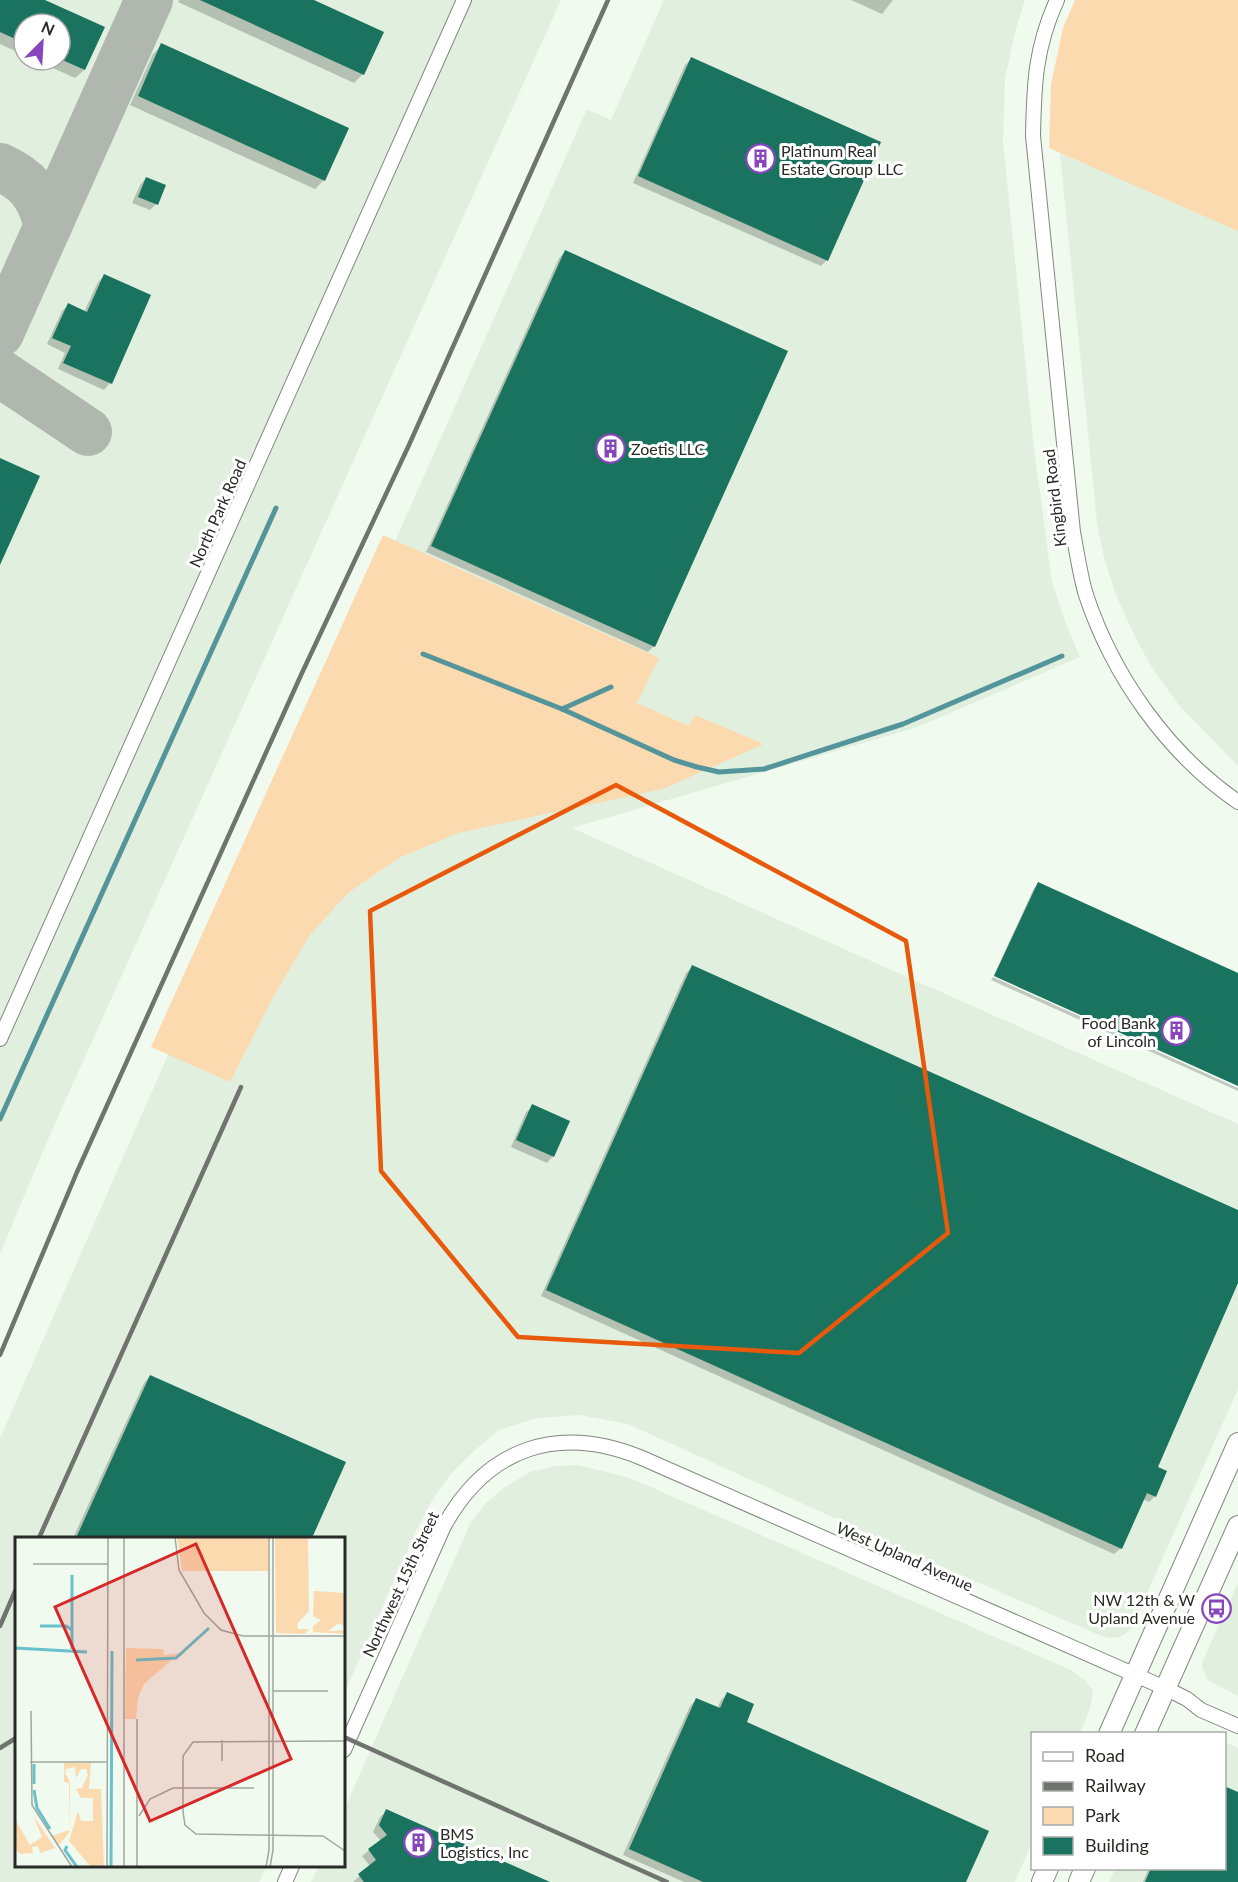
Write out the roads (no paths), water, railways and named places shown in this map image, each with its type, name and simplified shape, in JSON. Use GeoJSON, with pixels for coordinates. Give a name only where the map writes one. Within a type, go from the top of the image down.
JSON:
{"type":"FeatureCollection","features":[{"type":"Feature","properties":{"kind":"main road"},"geometry":{"type":"LineString","coordinates":[[1110,1732],[1238,1443]]}},
{"type":"Feature","properties":{"kind":"main road"},"geometry":{"type":"LineString","coordinates":[[1146,1732],[1238,1526]]}},
{"type":"Feature","properties":{"kind":"street","name":"North Park Road"},"geometry":{"type":"LineString","coordinates":[[0,1039],[464,0]]}},
{"type":"Feature","properties":{"kind":"street","name":"Kingbird Road"},"geometry":{"type":"LineString","coordinates":[[1057,0],[1042,40],[1035,74],[1033,136],[1073,532],[1086,594],[1113,656],[1145,711],[1188,760],[1238,802]]}},
{"type":"Feature","properties":{"kind":"street","name":"West Upland Avenue"},"geometry":{"type":"LineString","coordinates":[[550,1443],[586,1442],[626,1451],[1165,1688],[1187,1699],[1201,1710],[1238,1726]]}},
{"type":"Feature","properties":{"kind":"street","name":"Northwest 15th Street"},"geometry":{"type":"LineString","coordinates":[[345,1748],[444,1526],[456,1505],[479,1479],[500,1463],[525,1451],[550,1443]]}},
{"type":"Feature","properties":{"kind":"street"},"geometry":{"type":"LineString","coordinates":[[285,1882],[292,1867]]}},
{"type":"Feature","properties":{"kind":"waterway"},"geometry":{"type":"LineString","coordinates":[[0,1119],[276,508]]}},
{"type":"Feature","properties":{"kind":"waterway"},"geometry":{"type":"LineString","coordinates":[[423,654],[562,709],[674,760],[719,772],[764,769],[903,724],[1062,656]]}},
{"type":"Feature","properties":{"kind":"waterway"},"geometry":{"type":"LineString","coordinates":[[562,709],[611,687]]}},
{"type":"Feature","properties":{"kind":"railway"},"geometry":{"type":"LineString","coordinates":[[0,1355],[77,1172],[301,675],[409,445],[608,0]]}},
{"type":"Feature","properties":{"kind":"railway"},"geometry":{"type":"LineString","coordinates":[[39,1537],[241,1087]]}},
{"type":"Feature","properties":{"kind":"railway"},"geometry":{"type":"LineString","coordinates":[[0,1626],[15,1591]]}},
{"type":"Feature","properties":{"kind":"railway"},"geometry":{"type":"LineString","coordinates":[[345,1737],[667,1882]]}},
{"type":"Feature","properties":{"kind":"railway"},"geometry":{"type":"LineString","coordinates":[[0,1748],[15,1739]]}},
{"type":"Feature","properties":{"kind":"place","name":"Platinum Real Estate Group LLC"},"geometry":{"type":"Point","coordinates":[760,159]}},
{"type":"Feature","properties":{"kind":"place","name":"Zoetis LLC"},"geometry":{"type":"Point","coordinates":[610,448]}},
{"type":"Feature","properties":{"kind":"place","name":"Food Bank of Lincoln"},"geometry":{"type":"Point","coordinates":[1177,1031]}},
{"type":"Feature","properties":{"kind":"place","name":"NW 12th & W Upland Avenue"},"geometry":{"type":"Point","coordinates":[1216,1608]}},
{"type":"Feature","properties":{"kind":"place","name":"BMS Logistics, Inc"},"geometry":{"type":"Point","coordinates":[419,1842]}}]}
